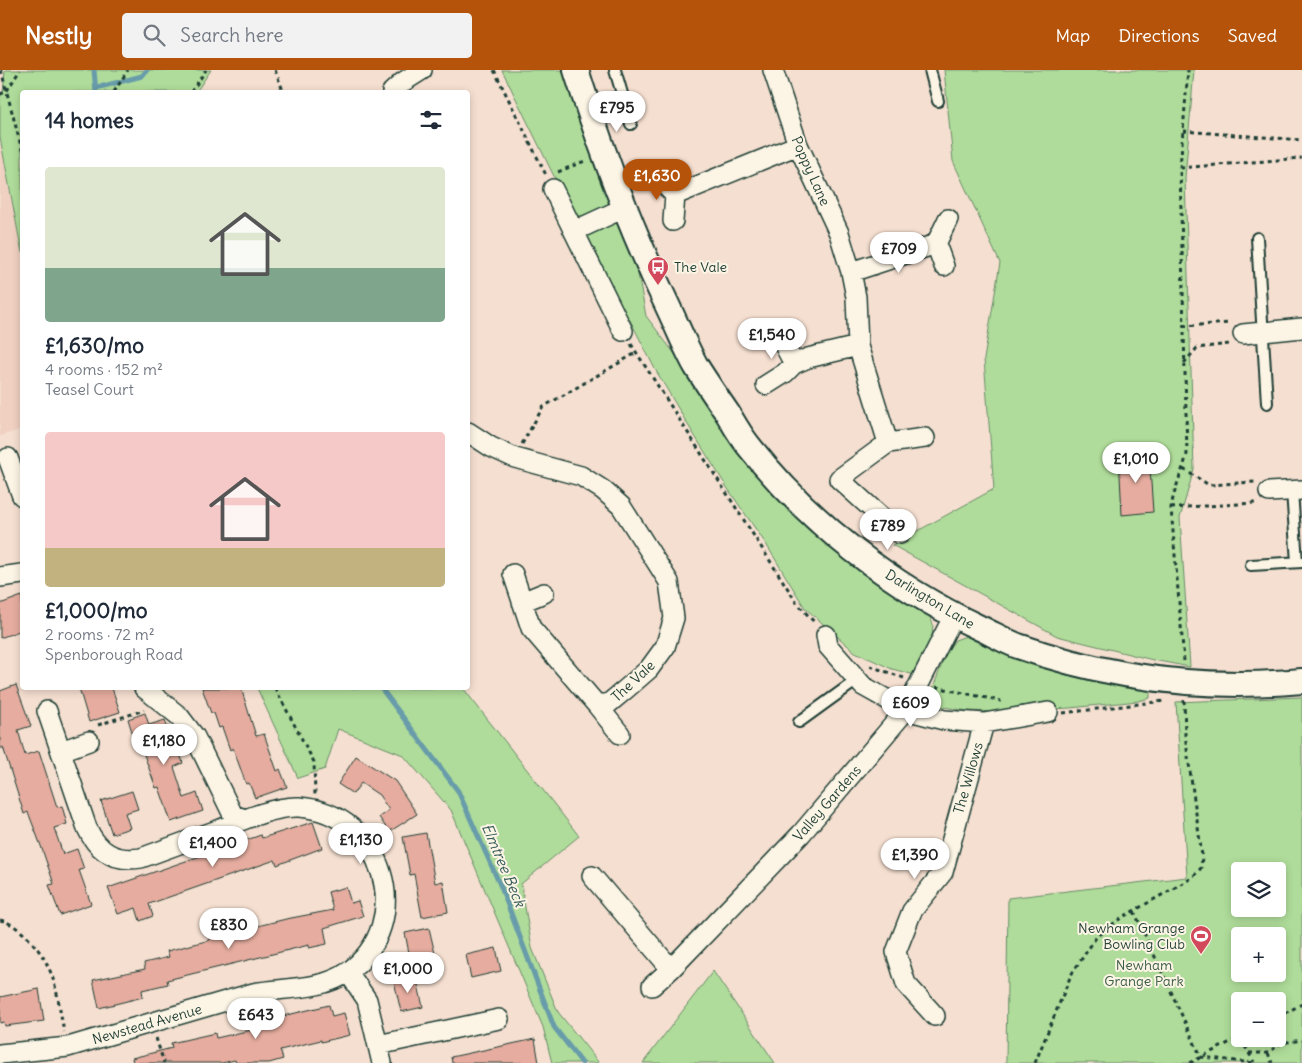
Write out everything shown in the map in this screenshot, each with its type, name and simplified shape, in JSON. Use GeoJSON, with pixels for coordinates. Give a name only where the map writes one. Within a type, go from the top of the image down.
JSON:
{"type":"FeatureCollection","features":[{"type":"Feature","properties":{"kind":"street"},"geometry":{"type":"LineString","coordinates":[[396,82],[422,70]]}},
{"type":"Feature","properties":{"kind":"street","name":"Darlington Lane"},"geometry":{"type":"LineString","coordinates":[[576,70],[624,208],[695,364],[747,444],[799,502],[849,547],[899,582],[954,615],[1016,645],[1072,662],[1145,678],[1181,694],[1302,681]]}},
{"type":"Feature","properties":{"kind":"street","name":"Poppy Lane"},"geometry":{"type":"LineString","coordinates":[[773,70],[798,145],[838,233],[851,272],[856,298],[858,346],[888,443]]}},
{"type":"Feature","properties":{"kind":"street"},"geometry":{"type":"LineString","coordinates":[[675,195],[798,145]]}},
{"type":"Feature","properties":{"kind":"street"},"geometry":{"type":"LineString","coordinates":[[655,175],[675,195],[673,221]]}},
{"type":"Feature","properties":{"kind":"street"},"geometry":{"type":"LineString","coordinates":[[554,181],[574,230],[623,331]]}},
{"type":"Feature","properties":{"kind":"street"},"geometry":{"type":"LineString","coordinates":[[574,230],[624,208]]}},
{"type":"Feature","properties":{"kind":"street"},"geometry":{"type":"LineString","coordinates":[[944,266],[936,244],[948,219]]}},
{"type":"Feature","properties":{"kind":"street"},"geometry":{"type":"LineString","coordinates":[[851,272],[936,244]]}},
{"type":"Feature","properties":{"kind":"street"},"geometry":{"type":"LineString","coordinates":[[1243,334],[1302,328]]}},
{"type":"Feature","properties":{"kind":"street"},"geometry":{"type":"LineString","coordinates":[[781,339],[794,364]]}},
{"type":"Feature","properties":{"kind":"street"},"geometry":{"type":"LineString","coordinates":[[766,385],[785,373],[794,364],[808,358],[858,346]]}},
{"type":"Feature","properties":{"kind":"street","name":"The Vale"},"geometry":{"type":"LineString","coordinates":[[470,433],[490,447],[515,458],[580,476],[603,490],[621,506],[668,582],[674,618],[665,646],[650,669],[608,704],[596,704]]}},
{"type":"Feature","properties":{"kind":"street"},"geometry":{"type":"LineString","coordinates":[[900,534],[840,479],[888,443],[925,438]]}},
{"type":"Feature","properties":{"kind":"street"},"geometry":{"type":"LineString","coordinates":[[8,458],[8,479],[20,494]]}},
{"type":"Feature","properties":{"kind":"street"},"geometry":{"type":"LineString","coordinates":[[1269,492],[1297,490]]}},
{"type":"Feature","properties":{"kind":"street"},"geometry":{"type":"LineString","coordinates":[[0,577],[20,574]]}},
{"type":"Feature","properties":{"kind":"street","name":"The Vale"},"geometry":{"type":"LineString","coordinates":[[513,574],[531,628],[620,734]]}},
{"type":"Feature","properties":{"kind":"street"},"geometry":{"type":"LineString","coordinates":[[522,602],[544,593]]}},
{"type":"Feature","properties":{"kind":"street","name":"Valley Gardens"},"geometry":{"type":"LineString","coordinates":[[652,986],[671,969],[801,834],[906,710],[954,615]]}},
{"type":"Feature","properties":{"kind":"street"},"geometry":{"type":"LineString","coordinates":[[826,635],[828,646],[863,673],[863,686],[906,710],[944,720],[984,723],[1048,712]]}},
{"type":"Feature","properties":{"kind":"street"},"geometry":{"type":"LineString","coordinates":[[147,690],[179,716],[195,737],[233,815],[245,819]]}},
{"type":"Feature","properties":{"kind":"street","name":"Newstead Avenue"},"geometry":{"type":"LineString","coordinates":[[0,1054],[68,1047],[253,993],[273,989],[311,986],[331,981],[348,972],[364,957],[378,936],[384,917],[385,895],[382,870],[371,847],[353,828],[315,809],[282,808],[245,819],[141,858],[128,860],[116,858],[104,851],[93,840],[87,828],[47,711]]}},
{"type":"Feature","properties":{"kind":"street","name":"The Willows"},"geometry":{"type":"LineString","coordinates":[[935,1016],[906,984],[896,952],[912,911],[943,872],[984,723]]}},
{"type":"Feature","properties":{"kind":"street"},"geometry":{"type":"LineString","coordinates":[[61,751],[89,742]]}},
{"type":"Feature","properties":{"kind":"street"},"geometry":{"type":"LineString","coordinates":[[592,876],[671,969]]}},
{"type":"Feature","properties":{"kind":"street"},"geometry":{"type":"LineString","coordinates":[[348,972],[367,1000],[380,1054],[499,1019]]}},
{"type":"Feature","properties":{"kind":"lane"},"geometry":{"type":"LineString","coordinates":[[615,70],[631,124]]}},
{"type":"Feature","properties":{"kind":"lane"},"geometry":{"type":"LineString","coordinates":[[930,70],[938,101]]}},
{"type":"Feature","properties":{"kind":"lane"},"geometry":{"type":"LineString","coordinates":[[1257,238],[1268,403]]}},
{"type":"Feature","properties":{"kind":"lane"},"geometry":{"type":"LineString","coordinates":[[1251,565],[1300,562],[1297,490]]}},
{"type":"Feature","properties":{"kind":"lane"},"geometry":{"type":"LineString","coordinates":[[799,722],[863,673]]}},
{"type":"Feature","properties":{"kind":"path"},"geometry":{"type":"LineString","coordinates":[[1,70],[20,137]]}},
{"type":"Feature","properties":{"kind":"path"},"geometry":{"type":"LineString","coordinates":[[0,94],[6,92],[20,70]]}},
{"type":"Feature","properties":{"kind":"path"},"geometry":{"type":"LineString","coordinates":[[115,90],[128,70]]}},
{"type":"Feature","properties":{"kind":"path"},"geometry":{"type":"LineString","coordinates":[[192,90],[206,70]]}},
{"type":"Feature","properties":{"kind":"path"},"geometry":{"type":"LineString","coordinates":[[275,70],[282,90]]}},
{"type":"Feature","properties":{"kind":"path"},"geometry":{"type":"LineString","coordinates":[[494,70],[554,181],[587,160]]}},
{"type":"Feature","properties":{"kind":"path"},"geometry":{"type":"LineString","coordinates":[[1035,1063],[1071,975],[1097,936],[1134,911],[1192,878],[1201,868],[1202,856],[1181,694],[1185,670],[1171,508],[1174,491],[1187,454],[1180,168],[1188,70]]}},
{"type":"Feature","properties":{"kind":"path"},"geometry":{"type":"LineString","coordinates":[[1183,131],[1302,140]]}},
{"type":"Feature","properties":{"kind":"path"},"geometry":{"type":"LineString","coordinates":[[1180,168],[1302,158]]}},
{"type":"Feature","properties":{"kind":"path"},"geometry":{"type":"LineString","coordinates":[[1184,326],[1242,322],[1243,334],[1243,343],[1197,348],[1184,364]]}},
{"type":"Feature","properties":{"kind":"path"},"geometry":{"type":"LineString","coordinates":[[623,331],[796,603],[826,635]]}},
{"type":"Feature","properties":{"kind":"path"},"geometry":{"type":"LineString","coordinates":[[515,458],[543,407],[636,352]]}},
{"type":"Feature","properties":{"kind":"path"},"geometry":{"type":"LineString","coordinates":[[1171,508],[1270,502],[1267,481],[1209,486],[1183,469]]}},
{"type":"Feature","properties":{"kind":"path"},"geometry":{"type":"LineString","coordinates":[[863,673],[919,683],[1002,702]]}},
{"type":"Feature","properties":{"kind":"path"},"geometry":{"type":"LineString","coordinates":[[276,690],[314,762],[316,774],[315,809]]}},
{"type":"Feature","properties":{"kind":"path"},"geometry":{"type":"LineString","coordinates":[[1048,712],[1063,713],[1167,701]]}},
{"type":"Feature","properties":{"kind":"path"},"geometry":{"type":"LineString","coordinates":[[89,742],[86,730],[163,703]]}},
{"type":"Feature","properties":{"kind":"path"},"geometry":{"type":"LineString","coordinates":[[1134,911],[1201,1057]]}},
{"type":"Feature","properties":{"kind":"path"},"geometry":{"type":"LineString","coordinates":[[0,920],[8,922],[20,930],[46,960],[52,972],[68,1047]]}},
{"type":"Feature","properties":{"kind":"path"},"geometry":{"type":"LineString","coordinates":[[1286,1013],[1302,1004]]}},
{"type":"Feature","properties":{"kind":"path"},"geometry":{"type":"LineString","coordinates":[[151,1023],[164,1063]]}},
{"type":"Feature","properties":{"kind":"path"},"geometry":{"type":"LineString","coordinates":[[1249,1053],[1268,1053],[1281,1044],[1302,1040]]}},
{"type":"Feature","properties":{"kind":"path"},"geometry":{"type":"LineString","coordinates":[[1190,1063],[1231,1043]]}},
{"type":"Feature","properties":{"kind":"path"},"geometry":{"type":"LineString","coordinates":[[1246,1047],[1254,1063]]}},
{"type":"Feature","properties":{"kind":"path"},"geometry":{"type":"LineString","coordinates":[[1268,1053],[1272,1063]]}},
{"type":"Feature","properties":{"kind":"path"},"geometry":{"type":"LineString","coordinates":[[1201,1057],[1254,1063]]}},
{"type":"Feature","properties":{"kind":"shaded area"},"geometry":{"type":"Polygon","coordinates":[[[0,137],[20,242],[20,430],[0,436],[0,137]]]}},
{"type":"Feature","properties":{"kind":"green space"},"geometry":{"type":"Polygon","coordinates":[[[5,70],[211,70],[197,90],[20,90],[20,242],[0,137],[0,97],[3,93],[5,70]]]}},
{"type":"Feature","properties":{"kind":"green space"},"geometry":{"type":"Polygon","coordinates":[[[502,70],[566,70],[611,196],[607,207],[585,216],[573,215],[502,70]]]}},
{"type":"Feature","properties":{"kind":"green space"},"geometry":{"type":"Polygon","coordinates":[[[944,70],[1194,70],[1185,178],[1194,469],[1180,518],[1190,667],[1153,660],[1057,636],[892,545],[994,489],[984,359],[1000,263],[953,161],[944,70]]]}},
{"type":"Feature","properties":{"kind":"green space"},"geometry":{"type":"Polygon","coordinates":[[[614,223],[620,225],[625,235],[637,269],[646,316],[693,378],[731,441],[928,613],[933,624],[932,637],[915,675],[892,669],[855,652],[805,608],[766,544],[728,489],[688,425],[655,369],[630,320],[627,319],[585,239],[587,231],[614,223]]]}},
{"type":"Feature","properties":{"kind":"green space"},"geometry":{"type":"Polygon","coordinates":[[[966,636],[1022,660],[1089,677],[1150,689],[1150,698],[1070,708],[1001,712],[968,711],[932,705],[929,699],[946,653],[955,640],[966,636]]]}},
{"type":"Feature","properties":{"kind":"green space"},"geometry":{"type":"Polygon","coordinates":[[[258,690],[465,690],[579,836],[521,884],[532,948],[558,1012],[599,1063],[552,1063],[543,1027],[451,810],[403,755],[338,729],[325,769],[298,778],[258,690]]]}},
{"type":"Feature","properties":{"kind":"green space","name":"Newham Grange Park"},"geometry":{"type":"Polygon","coordinates":[[[1302,697],[1302,1063],[1006,1063],[1008,898],[1187,877],[1176,702],[1302,697]]]}},
{"type":"Feature","properties":{"kind":"green space"},"geometry":{"type":"Polygon","coordinates":[[[713,971],[775,1063],[643,1063],[713,971]]]}},
{"type":"Feature","properties":{"kind":"building"},"geometry":{"type":"Polygon","coordinates":[[[1149,453],[1153,512],[1122,515],[1119,456],[1149,453]]]}},
{"type":"Feature","properties":{"kind":"building"},"geometry":{"type":"Polygon","coordinates":[[[20,597],[20,631],[0,638],[0,604],[20,597]]]}},
{"type":"Feature","properties":{"kind":"building"},"geometry":{"type":"Polygon","coordinates":[[[16,685],[31,726],[18,730],[25,755],[39,751],[57,807],[62,806],[67,824],[54,828],[63,854],[77,849],[84,869],[79,870],[91,904],[60,915],[49,885],[54,884],[41,846],[28,812],[24,814],[3,747],[0,749],[0,691],[16,685]]]}},
{"type":"Feature","properties":{"kind":"building"},"geometry":{"type":"Polygon","coordinates":[[[80,690],[113,690],[120,712],[89,722],[80,690]]]}},
{"type":"Feature","properties":{"kind":"building"},"geometry":{"type":"Polygon","coordinates":[[[203,690],[242,690],[256,736],[264,734],[277,771],[280,769],[287,787],[255,798],[249,783],[246,784],[233,748],[230,750],[222,727],[219,728],[214,713],[211,713],[203,690]]]}},
{"type":"Feature","properties":{"kind":"building"},"geometry":{"type":"Polygon","coordinates":[[[145,713],[149,725],[165,720],[174,746],[177,745],[183,763],[174,767],[184,798],[197,793],[203,811],[171,822],[159,787],[156,788],[142,749],[138,751],[128,719],[145,713]]]}},
{"type":"Feature","properties":{"kind":"building"},"geometry":{"type":"Polygon","coordinates":[[[356,756],[395,781],[417,814],[389,832],[379,817],[389,810],[379,795],[361,783],[353,794],[338,784],[356,756]]]}},
{"type":"Feature","properties":{"kind":"building"},"geometry":{"type":"Polygon","coordinates":[[[132,791],[138,809],[125,813],[130,828],[112,834],[101,801],[132,791]]]}},
{"type":"Feature","properties":{"kind":"building"},"geometry":{"type":"Polygon","coordinates":[[[313,822],[322,848],[277,865],[275,860],[149,904],[153,916],[140,921],[136,908],[118,914],[108,888],[261,835],[262,838],[313,822]]]}},
{"type":"Feature","properties":{"kind":"building"},"geometry":{"type":"Polygon","coordinates":[[[426,833],[435,883],[443,881],[448,912],[422,917],[414,874],[410,875],[403,837],[426,833]]]}},
{"type":"Feature","properties":{"kind":"building"},"geometry":{"type":"Polygon","coordinates":[[[346,887],[351,903],[358,901],[363,916],[324,928],[327,944],[309,948],[309,945],[167,980],[168,984],[142,990],[143,997],[99,1008],[93,980],[145,969],[144,963],[169,957],[167,951],[210,940],[209,938],[286,919],[333,910],[328,892],[346,887]]]}},
{"type":"Feature","properties":{"kind":"building"},"geometry":{"type":"Polygon","coordinates":[[[429,928],[436,958],[411,963],[405,933],[429,928]]]}},
{"type":"Feature","properties":{"kind":"building"},"geometry":{"type":"Polygon","coordinates":[[[496,948],[501,971],[471,978],[466,955],[496,948]]]}},
{"type":"Feature","properties":{"kind":"building"},"geometry":{"type":"Polygon","coordinates":[[[416,976],[423,1007],[401,1012],[394,981],[416,976]]]}},
{"type":"Feature","properties":{"kind":"building"},"geometry":{"type":"Polygon","coordinates":[[[39,989],[44,1021],[5,1026],[4,1022],[0,1023],[0,997],[39,989]]]}},
{"type":"Feature","properties":{"kind":"building"},"geometry":{"type":"Polygon","coordinates":[[[329,1005],[332,1016],[344,1013],[350,1035],[280,1050],[283,1059],[269,1063],[236,1063],[235,1060],[222,1063],[133,1063],[132,1058],[172,1048],[171,1043],[215,1033],[216,1038],[256,1029],[263,1026],[262,1021],[329,1005]]]}},
{"type":"Feature","properties":{"kind":"building"},"geometry":{"type":"Polygon","coordinates":[[[535,1039],[539,1063],[452,1063],[451,1057],[535,1039]]]}},
{"type":"Feature","properties":{"kind":"waterway","name":"Elmtree Beck"},"geometry":{"type":"LineString","coordinates":[[94,70],[96,90]]}},
{"type":"Feature","properties":{"kind":"waterway"},"geometry":{"type":"LineString","coordinates":[[96,88],[142,76],[147,70]]}},
{"type":"Feature","properties":{"kind":"waterway","name":"Elmtree Beck"},"geometry":{"type":"LineString","coordinates":[[382,690],[458,791],[501,887],[554,1027],[582,1063]]}},
{"type":"Feature","properties":{"kind":"place","name":"The Vale"},"geometry":{"type":"Point","coordinates":[658,286]}},
{"type":"Feature","properties":{"kind":"place","name":"Newham Grange Bowling Club"},"geometry":{"type":"Point","coordinates":[1201,955]}}]}
